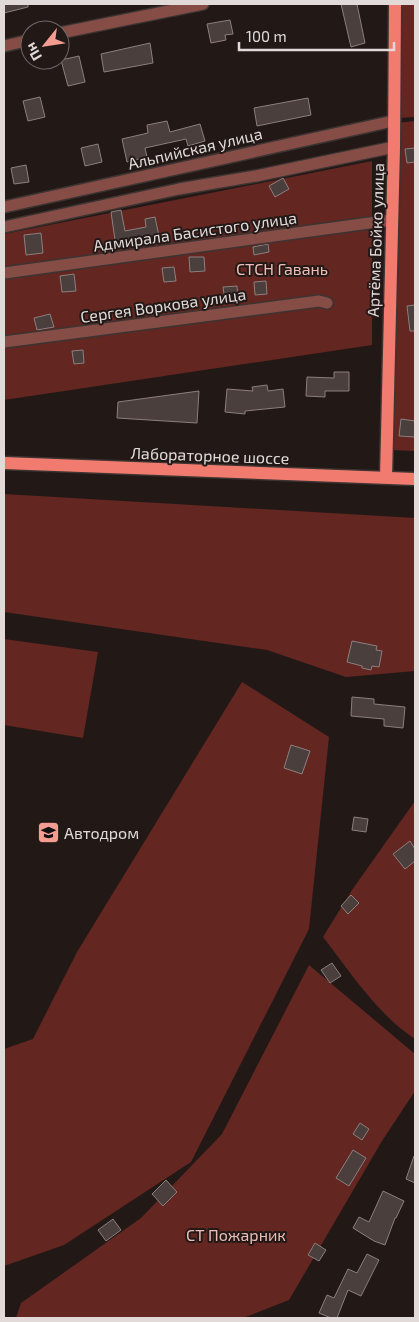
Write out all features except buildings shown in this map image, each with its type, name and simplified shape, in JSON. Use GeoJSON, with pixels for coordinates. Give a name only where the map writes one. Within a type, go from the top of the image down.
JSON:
{"type":"FeatureCollection","features":[{"type":"Feature","properties":{"kind":"main road","name":"Артёма Бойко улица"},"geometry":{"type":"LineString","coordinates":[[386,477],[394,147],[395,4]]}},
{"type":"Feature","properties":{"kind":"main road","name":"Лабораторное шоссе"},"geometry":{"type":"LineString","coordinates":[[4,463],[415,479]]}},
{"type":"Feature","properties":{"kind":"street"},"geometry":{"type":"LineString","coordinates":[[70,31],[203,4]]}},
{"type":"Feature","properties":{"kind":"street"},"geometry":{"type":"LineString","coordinates":[[4,46],[20,42]]}},
{"type":"Feature","properties":{"kind":"street","name":"Альпийская улица"},"geometry":{"type":"LineString","coordinates":[[4,207],[393,121]]}},
{"type":"Feature","properties":{"kind":"street"},"geometry":{"type":"LineString","coordinates":[[4,227],[179,189],[256,176],[394,147]]}},
{"type":"Feature","properties":{"kind":"street","name":"Адмирала Басистого улица"},"geometry":{"type":"LineString","coordinates":[[4,273],[391,220]]}},
{"type":"Feature","properties":{"kind":"street","name":"Сергея Воркова улица"},"geometry":{"type":"LineString","coordinates":[[4,342],[318,301],[327,303]]}},
{"type":"Feature","properties":{"kind":"green space"},"geometry":{"type":"Polygon","coordinates":[[[399,4],[415,4],[415,117],[397,118],[399,4]]]}},
{"type":"Feature","properties":{"kind":"green space"},"geometry":{"type":"Polygon","coordinates":[[[415,121],[415,451],[390,450],[396,123],[415,121]]]}},
{"type":"Feature","properties":{"kind":"green space","name":"СТСН Гавань"},"geometry":{"type":"Polygon","coordinates":[[[372,161],[372,345],[4,400],[4,234],[372,161]]]}},
{"type":"Feature","properties":{"kind":"green space"},"geometry":{"type":"Polygon","coordinates":[[[4,494],[415,518],[415,671],[346,677],[267,650],[4,612],[4,494]]]}},
{"type":"Feature","properties":{"kind":"green space"},"geometry":{"type":"Polygon","coordinates":[[[4,639],[98,652],[83,738],[4,725],[4,639]]]}},
{"type":"Feature","properties":{"kind":"green space"},"geometry":{"type":"Polygon","coordinates":[[[242,682],[329,737],[309,929],[191,1162],[64,1245],[4,1266],[4,1049],[33,1039],[77,952],[242,682]]]}},
{"type":"Feature","properties":{"kind":"green space"},"geometry":{"type":"Polygon","coordinates":[[[415,801],[415,1039],[401,1029],[377,1005],[354,979],[323,937],[352,890],[415,801]]]}},
{"type":"Feature","properties":{"kind":"green space","name":"СТ Пожарник"},"geometry":{"type":"Polygon","coordinates":[[[309,965],[415,1054],[415,1091],[382,1141],[289,1300],[243,1318],[16,1318],[21,1303],[141,1218],[222,1134],[309,965]]]}},
{"type":"Feature","properties":{"kind":"place","name":"Автодром"},"geometry":{"type":"Point","coordinates":[48,832]}}]}
